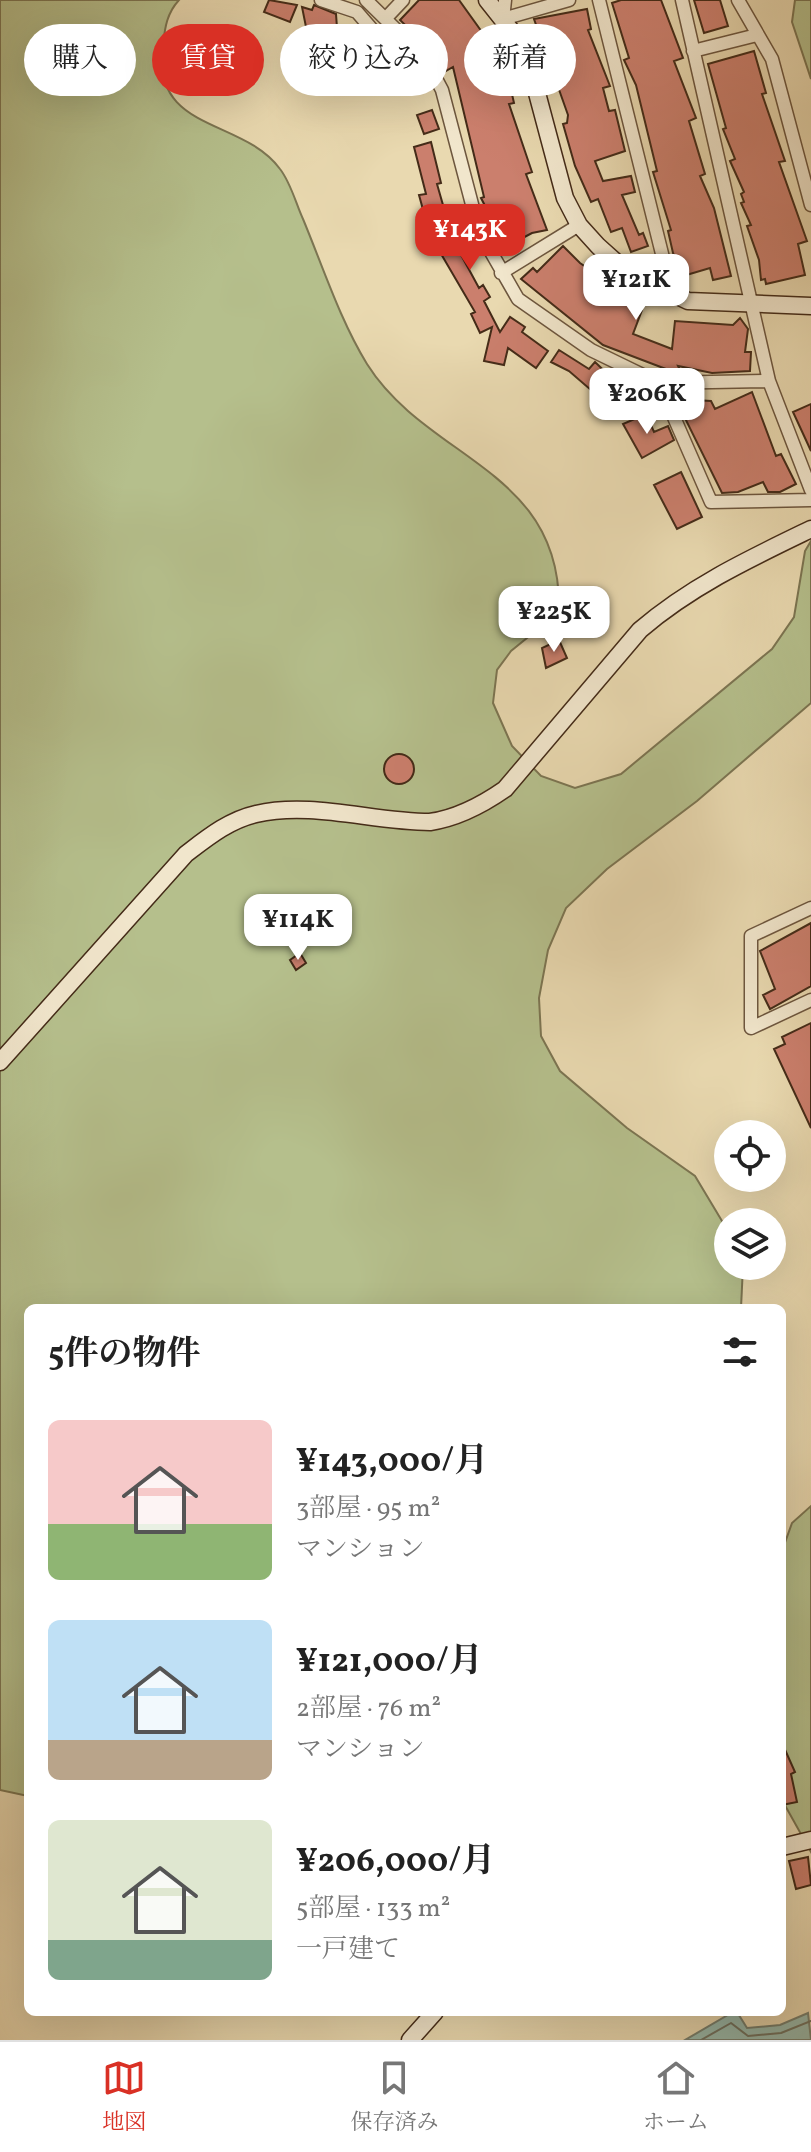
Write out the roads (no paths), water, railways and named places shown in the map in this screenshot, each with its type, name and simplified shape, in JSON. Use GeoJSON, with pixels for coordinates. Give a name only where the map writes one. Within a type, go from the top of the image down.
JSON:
{"type":"FeatureCollection","features":[{"type":"Feature","properties":{"kind":"street"},"geometry":{"type":"LineString","coordinates":[[321,0],[357,12],[367,24]]}},
{"type":"Feature","properties":{"kind":"street"},"geometry":{"type":"LineString","coordinates":[[366,0],[425,58],[442,90],[479,231],[518,299],[591,350],[659,383],[769,381]]}},
{"type":"Feature","properties":{"kind":"street"},"geometry":{"type":"LineString","coordinates":[[386,18],[403,0]]}},
{"type":"Feature","properties":{"kind":"street"},"geometry":{"type":"LineString","coordinates":[[487,0],[525,48],[565,198],[579,225],[627,272],[688,301],[811,306]]}},
{"type":"Feature","properties":{"kind":"street"},"geometry":{"type":"LineString","coordinates":[[503,19],[505,0]]}},
{"type":"Feature","properties":{"kind":"street"},"geometry":{"type":"LineString","coordinates":[[503,19],[569,0]]}},
{"type":"Feature","properties":{"kind":"street"},"geometry":{"type":"LineString","coordinates":[[599,0],[672,294]]}},
{"type":"Feature","properties":{"kind":"street"},"geometry":{"type":"LineString","coordinates":[[682,0],[769,381],[811,490]]}},
{"type":"Feature","properties":{"kind":"street"},"geometry":{"type":"LineString","coordinates":[[738,0],[772,59],[799,171],[811,205]]}},
{"type":"Feature","properties":{"kind":"street"},"geometry":{"type":"LineString","coordinates":[[693,51],[757,35]]}},
{"type":"Feature","properties":{"kind":"street"},"geometry":{"type":"LineString","coordinates":[[501,273],[579,225]]}},
{"type":"Feature","properties":{"kind":"street"},"geometry":{"type":"LineString","coordinates":[[659,383],[711,502],[811,500]]}},
{"type":"Feature","properties":{"kind":"street"},"geometry":{"type":"LineString","coordinates":[[0,1062],[186,854],[219,829],[255,814],[284,811],[430,822],[446,820],[486,802],[505,789],[640,630],[666,608],[708,581],[811,529]]}},
{"type":"Feature","properties":{"kind":"street"},"geometry":{"type":"LineString","coordinates":[[811,908],[751,936],[751,1028],[811,1000]]}},
{"type":"Feature","properties":{"kind":"street"},"geometry":{"type":"LineString","coordinates":[[786,1846],[811,1840]]}},
{"type":"Feature","properties":{"kind":"street"},"geometry":{"type":"LineString","coordinates":[[410,2040],[431,2016]]}},
{"type":"Feature","properties":{"kind":"water"},"geometry":{"type":"Polygon","coordinates":[[[808,2013],[811,2040],[685,2040],[726,2016],[740,2016],[747,2028],[780,2025],[808,2013]]]}}]}
